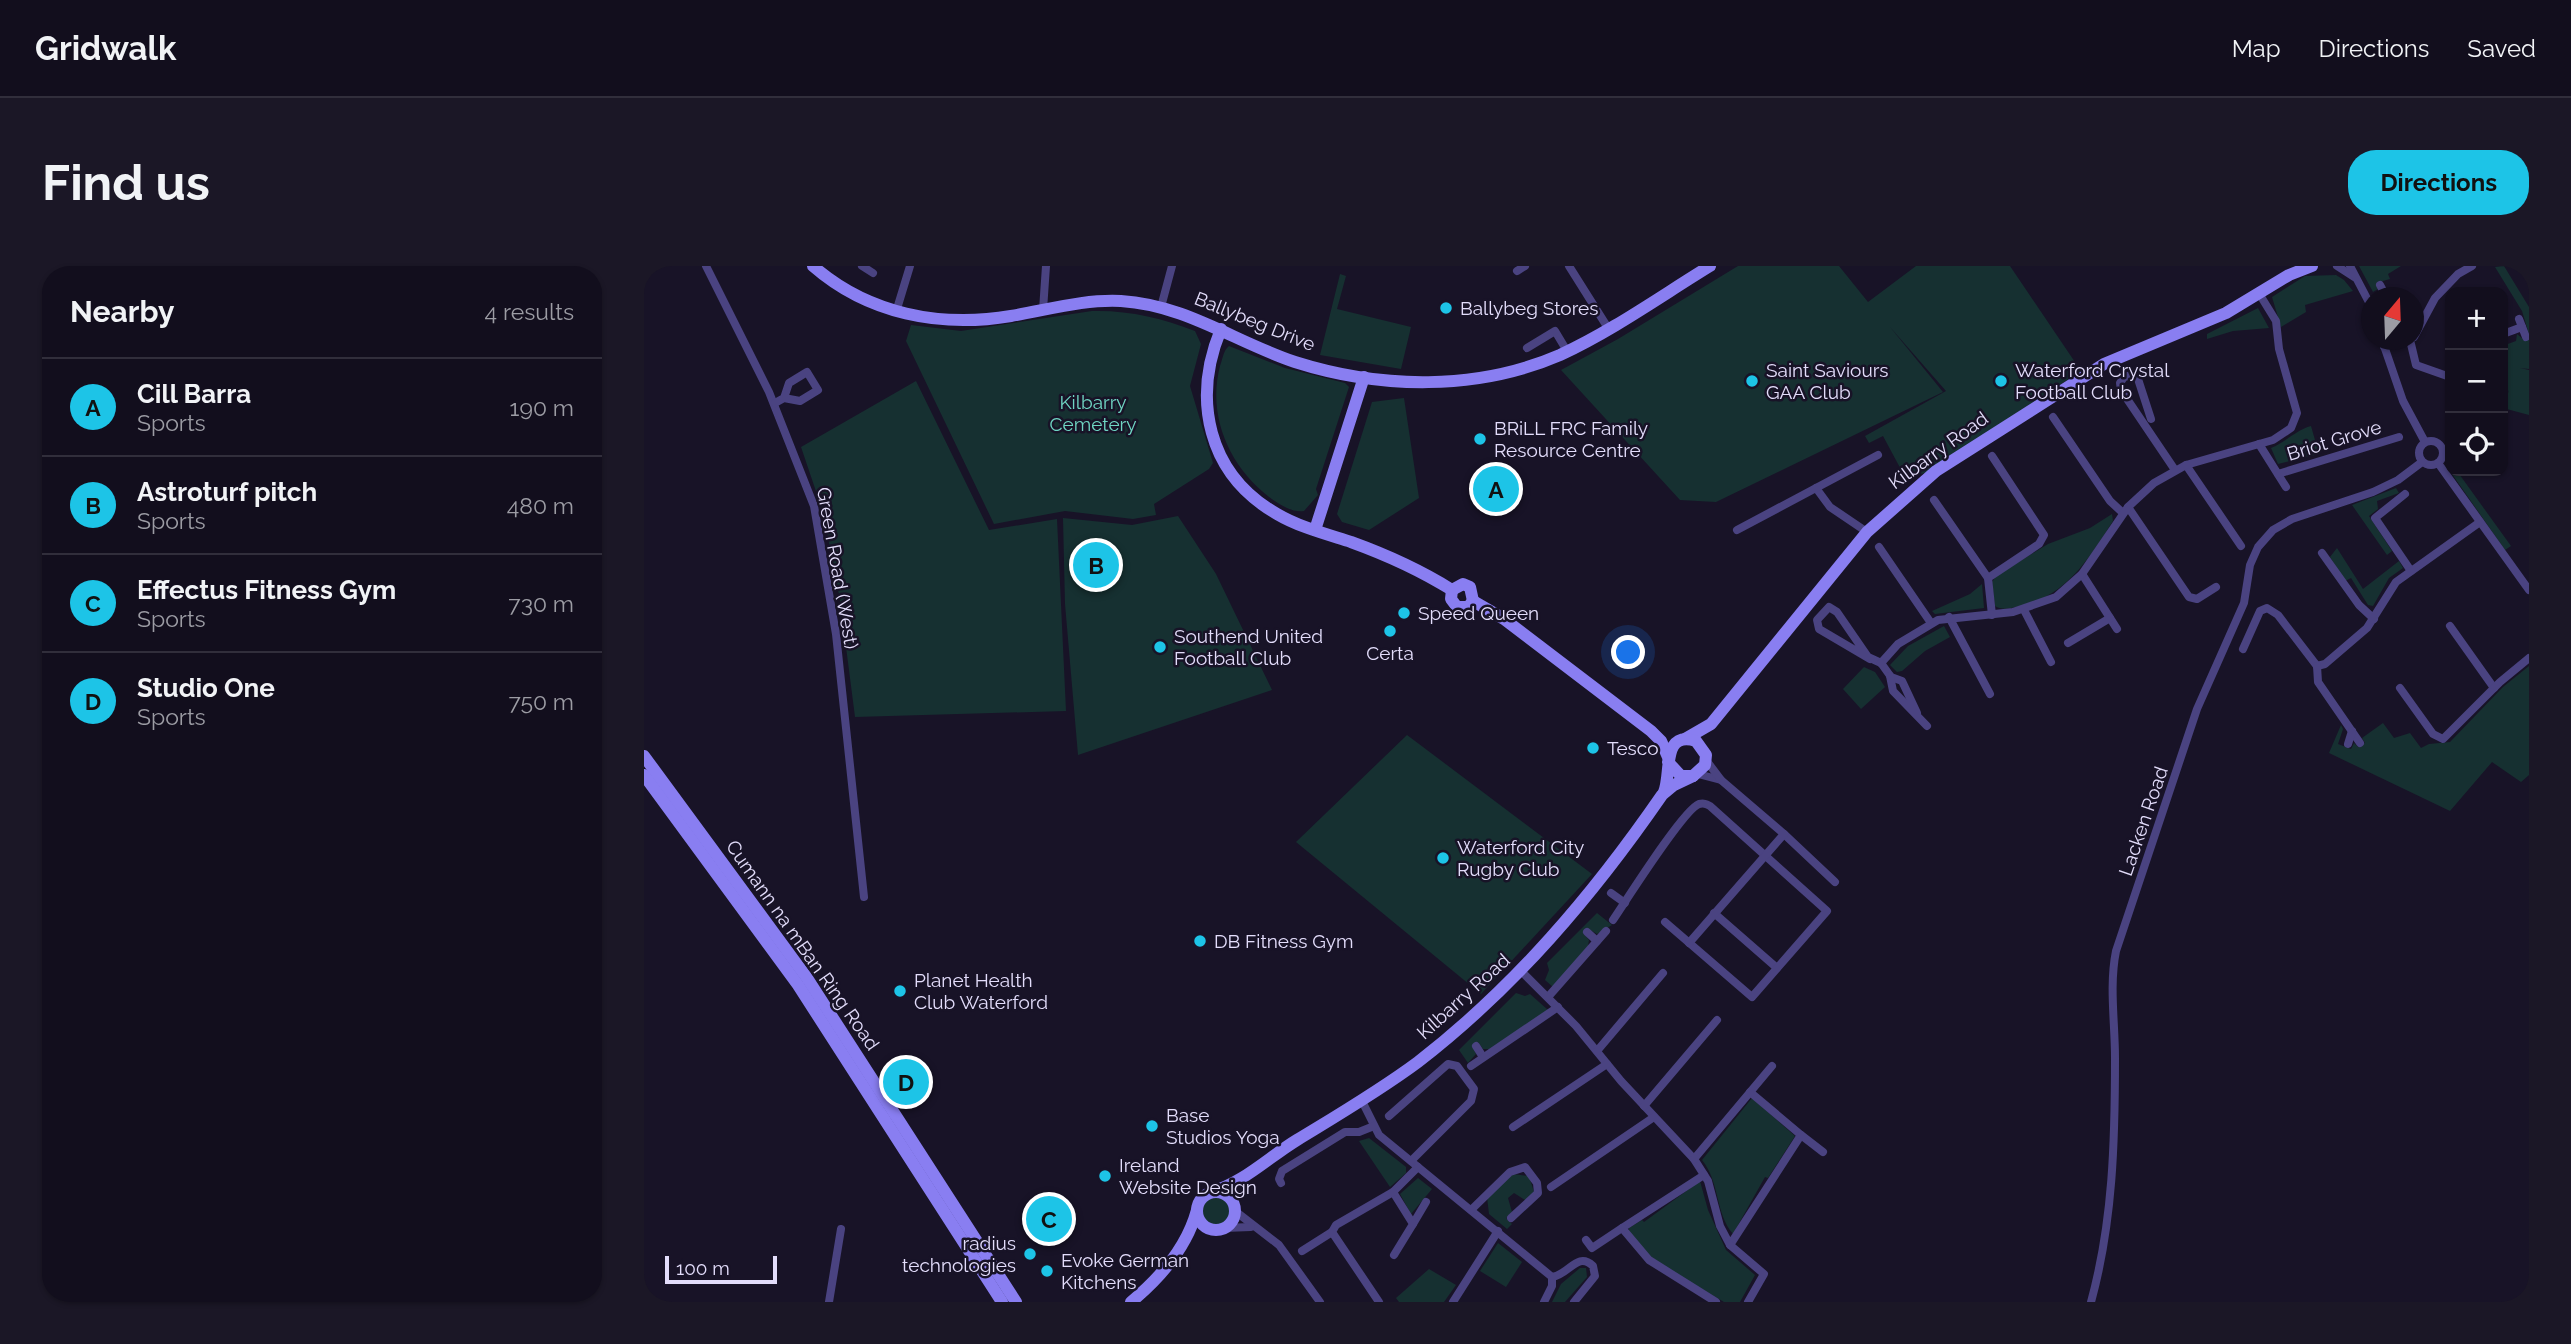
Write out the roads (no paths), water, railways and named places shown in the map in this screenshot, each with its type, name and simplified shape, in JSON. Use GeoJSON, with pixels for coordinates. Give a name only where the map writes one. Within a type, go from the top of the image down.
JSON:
{"type":"FeatureCollection","features":[{"type":"Feature","properties":{"kind":"street","name":"Green Road (West)"},"geometry":{"type":"LineString","coordinates":[[706,266],[775,403],[810,491],[825,562],[841,671],[864,897]]}},
{"type":"Feature","properties":{"kind":"street"},"geometry":{"type":"LineString","coordinates":[[862,266],[873,273]]}},
{"type":"Feature","properties":{"kind":"street"},"geometry":{"type":"LineString","coordinates":[[896,312],[910,266]]}},
{"type":"Feature","properties":{"kind":"street"},"geometry":{"type":"LineString","coordinates":[[1044,310],[1046,266]]}},
{"type":"Feature","properties":{"kind":"street"},"geometry":{"type":"LineString","coordinates":[[1161,307],[1172,266]]}},
{"type":"Feature","properties":{"kind":"street"},"geometry":{"type":"LineString","coordinates":[[1569,266],[1608,328]]}},
{"type":"Feature","properties":{"kind":"street","name":"Ballybeg Drive"},"geometry":{"type":"LineString","coordinates":[[820,268],[852,294],[896,312],[961,321],[1104,300],[1161,307],[1221,328],[1295,362],[1364,377],[1414,382],[1465,380],[1527,366],[1567,351],[1710,266]]}},
{"type":"Feature","properties":{"kind":"street","name":"Kilbarry Road"},"geometry":{"type":"LineString","coordinates":[[1682,739],[1699,734],[1715,720],[1867,532],[1936,471],[2080,377],[2121,355],[2212,319],[2260,295],[2293,271],[2312,266]]}},
{"type":"Feature","properties":{"kind":"street"},"geometry":{"type":"LineString","coordinates":[[2337,266],[2358,281]]}},
{"type":"Feature","properties":{"kind":"street"},"geometry":{"type":"LineString","coordinates":[[2350,266],[2361,287]]}},
{"type":"Feature","properties":{"kind":"street"},"geometry":{"type":"LineString","coordinates":[[2452,266],[2458,274]]}},
{"type":"Feature","properties":{"kind":"street"},"geometry":{"type":"LineString","coordinates":[[2424,315],[2435,298],[2458,274],[2472,266]]}},
{"type":"Feature","properties":{"kind":"street"},"geometry":{"type":"LineString","coordinates":[[1881,663],[1898,644],[1931,623],[1949,617],[2024,610],[2056,597],[2082,575],[2125,510],[2148,488],[2186,465],[2259,444],[2284,434],[2294,425],[2297,417],[2292,391],[2278,349],[2276,321],[2260,295]]}},
{"type":"Feature","properties":{"kind":"street"},"geometry":{"type":"LineString","coordinates":[[2508,331],[2521,323],[2526,337]]}},
{"type":"Feature","properties":{"kind":"street"},"geometry":{"type":"LineString","coordinates":[[1221,328],[1209,362],[1206,384],[1207,412],[1218,449],[1232,474],[1259,502],[1282,517],[1400,561],[1452,590],[1451,599],[1457,607],[1465,608],[1474,601],[1504,619],[1651,731],[1661,741],[1668,760],[1681,776],[1696,775],[1721,780]]}},
{"type":"Feature","properties":{"kind":"street"},"geometry":{"type":"LineString","coordinates":[[1527,348],[1555,331],[1567,351]]}},
{"type":"Feature","properties":{"kind":"street"},"geometry":{"type":"LineString","coordinates":[[2385,350],[2403,401],[2425,442]]}},
{"type":"Feature","properties":{"kind":"street"},"geometry":{"type":"LineString","coordinates":[[2413,350],[2416,365],[2445,375]]}},
{"type":"Feature","properties":{"kind":"street"},"geometry":{"type":"LineString","coordinates":[[2151,419],[2140,381],[2134,375],[2126,376],[2120,383],[2121,390],[2175,470]]}},
{"type":"Feature","properties":{"kind":"street"},"geometry":{"type":"LineString","coordinates":[[1315,530],[1364,377]]}},
{"type":"Feature","properties":{"kind":"street"},"geometry":{"type":"LineString","coordinates":[[775,403],[784,398]]}},
{"type":"Feature","properties":{"kind":"street"},"geometry":{"type":"LineString","coordinates":[[2053,417],[2110,501],[2125,510],[2189,597],[2208,599],[2216,587]]}},
{"type":"Feature","properties":{"kind":"street","name":"Briot Grove"},"geometry":{"type":"LineString","coordinates":[[2278,474],[2399,437]]}},
{"type":"Feature","properties":{"kind":"street"},"geometry":{"type":"LineString","coordinates":[[2432,440],[2440,445],[2443,453],[2438,463],[2428,465],[2422,462],[2418,451],[2425,442],[2432,440]]}},
{"type":"Feature","properties":{"kind":"street","name":"Briot Grove"},"geometry":{"type":"LineString","coordinates":[[2259,444],[2286,487]]}},
{"type":"Feature","properties":{"kind":"street"},"geometry":{"type":"LineString","coordinates":[[1737,530],[1878,454]]}},
{"type":"Feature","properties":{"kind":"street"},"geometry":{"type":"LineString","coordinates":[[1988,578],[2039,544],[2044,537],[1992,456]]}},
{"type":"Feature","properties":{"kind":"street","name":"Lacken Road"},"geometry":{"type":"LineString","coordinates":[[2091,1302],[2112,1188],[2115,1067],[2112,979],[2116,951],[2197,709],[2244,603],[2254,553],[2267,536],[2292,519],[2373,492],[2398,480],[2422,462]]}},
{"type":"Feature","properties":{"kind":"street"},"geometry":{"type":"LineString","coordinates":[[2438,463],[2529,590]]}},
{"type":"Feature","properties":{"kind":"street"},"geometry":{"type":"LineString","coordinates":[[2186,465],[2241,546]]}},
{"type":"Feature","properties":{"kind":"street"},"geometry":{"type":"LineString","coordinates":[[1816,488],[1830,507],[1867,532]]}},
{"type":"Feature","properties":{"kind":"street"},"geometry":{"type":"LineString","coordinates":[[2405,494],[2375,518],[2411,571]]}},
{"type":"Feature","properties":{"kind":"street"},"geometry":{"type":"LineString","coordinates":[[1934,500],[1988,578],[1992,615]]}},
{"type":"Feature","properties":{"kind":"street"},"geometry":{"type":"LineString","coordinates":[[2317,666],[2325,664],[2351,643],[2374,619],[2394,584],[2480,522]]}},
{"type":"Feature","properties":{"kind":"street"},"geometry":{"type":"LineString","coordinates":[[1879,547],[1931,623]]}},
{"type":"Feature","properties":{"kind":"street"},"geometry":{"type":"LineString","coordinates":[[2322,553],[2359,605],[2374,619]]}},
{"type":"Feature","properties":{"kind":"street"},"geometry":{"type":"LineString","coordinates":[[2082,575],[2117,629]]}},
{"type":"Feature","properties":{"kind":"street"},"geometry":{"type":"LineString","coordinates":[[1870,659],[1837,612],[1829,607],[1824,609],[1817,620],[1819,629],[1870,659],[1881,663],[1890,676],[1903,682],[1917,713],[1927,726]]}},
{"type":"Feature","properties":{"kind":"street"},"geometry":{"type":"LineString","coordinates":[[2243,649],[2260,611],[2267,608],[2280,617],[2317,666],[2318,682],[2360,743]]}},
{"type":"Feature","properties":{"kind":"street"},"geometry":{"type":"LineString","coordinates":[[2024,610],[2051,662]]}},
{"type":"Feature","properties":{"kind":"street"},"geometry":{"type":"LineString","coordinates":[[1949,617],[1990,694]]}},
{"type":"Feature","properties":{"kind":"street"},"geometry":{"type":"LineString","coordinates":[[2068,643],[2110,618]]}},
{"type":"Feature","properties":{"kind":"street"},"geometry":{"type":"LineString","coordinates":[[2450,626],[2494,688]]}},
{"type":"Feature","properties":{"kind":"street"},"geometry":{"type":"LineString","coordinates":[[2400,688],[2433,734],[2443,739],[2494,688],[2529,658]]}},
{"type":"Feature","properties":{"kind":"street","name":"Kilbarry Road"},"geometry":{"type":"LineString","coordinates":[[1706,757],[1708,737],[1715,720]]}},
{"type":"Feature","properties":{"kind":"street"},"geometry":{"type":"LineString","coordinates":[[1651,731],[1701,744],[1721,780],[1835,882]]}},
{"type":"Feature","properties":{"kind":"street"},"geometry":{"type":"LineString","coordinates":[[2348,744],[2352,731]]}},
{"type":"Feature","properties":{"kind":"street"},"geometry":{"type":"LineString","coordinates":[[1668,760],[1671,747],[1682,739]]}},
{"type":"Feature","properties":{"kind":"street","name":"Cumann na mBan Ring Road"},"geometry":{"type":"LineString","coordinates":[[644,756],[807,978],[1016,1302]]}},
{"type":"Feature","properties":{"kind":"street"},"geometry":{"type":"LineString","coordinates":[[1696,775],[1706,757]]}},
{"type":"Feature","properties":{"kind":"street","name":"Kilbarry Road"},"geometry":{"type":"LineString","coordinates":[[1211,1192],[1244,1177],[1362,1101],[1447,1039],[1521,971],[1590,895],[1662,795],[1668,781],[1668,760]]}},
{"type":"Feature","properties":{"kind":"street","name":"Cumann na mBan Ring Road"},"geometry":{"type":"LineString","coordinates":[[644,775],[798,985],[1002,1302]]}},
{"type":"Feature","properties":{"kind":"street","name":"Kilbarry Road"},"geometry":{"type":"LineString","coordinates":[[1662,795],[1674,785],[1696,775]]}},
{"type":"Feature","properties":{"kind":"street"},"geometry":{"type":"LineString","coordinates":[[1612,920],[1673,833],[1697,806],[1703,804],[1827,911],[1752,997],[1665,922]]}},
{"type":"Feature","properties":{"kind":"street"},"geometry":{"type":"LineString","coordinates":[[1689,943],[1784,834]]}},
{"type":"Feature","properties":{"kind":"street"},"geometry":{"type":"LineString","coordinates":[[1611,893],[1625,903]]}},
{"type":"Feature","properties":{"kind":"street"},"geometry":{"type":"LineString","coordinates":[[1714,913],[1777,968]]}},
{"type":"Feature","properties":{"kind":"street"},"geometry":{"type":"LineString","coordinates":[[1548,997],[1606,931]]}},
{"type":"Feature","properties":{"kind":"street"},"geometry":{"type":"LineString","coordinates":[[1587,932],[1597,941]]}},
{"type":"Feature","properties":{"kind":"street"},"geometry":{"type":"LineString","coordinates":[[1521,971],[1558,1007],[1694,1159],[1704,1175],[1720,1226],[1730,1245],[1764,1274],[1748,1302]]}},
{"type":"Feature","properties":{"kind":"street"},"geometry":{"type":"LineString","coordinates":[[1597,1051],[1663,973]]}},
{"type":"Feature","properties":{"kind":"street"},"geometry":{"type":"LineString","coordinates":[[1471,1066],[1558,1007]]}},
{"type":"Feature","properties":{"kind":"street"},"geometry":{"type":"LineString","coordinates":[[1644,1106],[1717,1020]]}},
{"type":"Feature","properties":{"kind":"street"},"geometry":{"type":"LineString","coordinates":[[1476,1046],[1483,1058]]}},
{"type":"Feature","properties":{"kind":"street"},"geometry":{"type":"LineString","coordinates":[[1302,1251],[1332,1232],[1336,1225],[1393,1192],[1414,1164],[1471,1101],[1474,1089],[1457,1066],[1447,1064],[1389,1116]]}},
{"type":"Feature","properties":{"kind":"street"},"geometry":{"type":"LineString","coordinates":[[1513,1127],[1607,1064]]}},
{"type":"Feature","properties":{"kind":"street"},"geometry":{"type":"LineString","coordinates":[[1694,1159],[1772,1066]]}},
{"type":"Feature","properties":{"kind":"street"},"geometry":{"type":"LineString","coordinates":[[1750,1092],[1823,1152]]}},
{"type":"Feature","properties":{"kind":"street"},"geometry":{"type":"LineString","coordinates":[[1362,1101],[1379,1135],[1552,1277],[1552,1286],[1544,1302]]}},
{"type":"Feature","properties":{"kind":"street"},"geometry":{"type":"LineString","coordinates":[[1550,1186],[1654,1117]]}},
{"type":"Feature","properties":{"kind":"street"},"geometry":{"type":"LineString","coordinates":[[1280,1183],[1282,1171],[1345,1132],[1360,1132],[1374,1126]]}},
{"type":"Feature","properties":{"kind":"street"},"geometry":{"type":"LineString","coordinates":[[1730,1245],[1801,1135]]}},
{"type":"Feature","properties":{"kind":"street"},"geometry":{"type":"LineString","coordinates":[[1471,1210],[1503,1177],[1522,1166],[1530,1171],[1538,1187],[1535,1197],[1511,1218]]}},
{"type":"Feature","properties":{"kind":"street"},"geometry":{"type":"LineString","coordinates":[[1592,1248],[1704,1175]]}},
{"type":"Feature","properties":{"kind":"street"},"geometry":{"type":"LineString","coordinates":[[1178,1251],[1232,1221],[1235,1192],[1244,1177]]}},
{"type":"Feature","properties":{"kind":"street"},"geometry":{"type":"LineString","coordinates":[[1131,1302],[1152,1283],[1178,1251],[1189,1233],[1200,1200],[1211,1192],[1226,1195],[1235,1209],[1289,1256],[1320,1302]]}},
{"type":"Feature","properties":{"kind":"street"},"geometry":{"type":"LineString","coordinates":[[1393,1192],[1413,1224]]}},
{"type":"Feature","properties":{"kind":"street"},"geometry":{"type":"LineString","coordinates":[[1514,1200],[1521,1208]]}},
{"type":"Feature","properties":{"kind":"street"},"geometry":{"type":"LineString","coordinates":[[1394,1255],[1426,1202]]}},
{"type":"Feature","properties":{"kind":"street"},"geometry":{"type":"LineString","coordinates":[[1197,1209],[1203,1225],[1219,1229],[1243,1226],[1257,1229]]}},
{"type":"Feature","properties":{"kind":"street"},"geometry":{"type":"LineString","coordinates":[[829,1302],[841,1228]]}},
{"type":"Feature","properties":{"kind":"street"},"geometry":{"type":"LineString","coordinates":[[1622,1228],[1649,1260],[1716,1302]]}},
{"type":"Feature","properties":{"kind":"street"},"geometry":{"type":"LineString","coordinates":[[1453,1302],[1498,1231]]}},
{"type":"Feature","properties":{"kind":"street"},"geometry":{"type":"LineString","coordinates":[[1332,1232],[1379,1302]]}},
{"type":"Feature","properties":{"kind":"street"},"geometry":{"type":"LineString","coordinates":[[1552,1277],[1562,1275],[1580,1261],[1592,1265],[1595,1277],[1574,1302]]}},
{"type":"Feature","properties":{"kind":"place","name":"Ballybeg Stores"},"geometry":{"type":"Point","coordinates":[1446,308]}},
{"type":"Feature","properties":{"kind":"place","name":"Saint Saviours GAA Club"},"geometry":{"type":"Point","coordinates":[1752,381]}},
{"type":"Feature","properties":{"kind":"place","name":"Waterford Crystal Football Club"},"geometry":{"type":"Point","coordinates":[2001,381]}},
{"type":"Feature","properties":{"kind":"place","name":"BRiLL FRC Family Resource Centre"},"geometry":{"type":"Point","coordinates":[1480,439]}},
{"type":"Feature","properties":{"kind":"place","name":"Cill Barra"},"geometry":{"type":"Point","coordinates":[1496,489]}},
{"type":"Feature","properties":{"kind":"place","name":"Astroturf pitch"},"geometry":{"type":"Point","coordinates":[1096,565]}},
{"type":"Feature","properties":{"kind":"place","name":"Speed Queen"},"geometry":{"type":"Point","coordinates":[1404,613]}},
{"type":"Feature","properties":{"kind":"place","name":"Certa"},"geometry":{"type":"Point","coordinates":[1390,631]}},
{"type":"Feature","properties":{"kind":"place","name":"Southend United Football Club"},"geometry":{"type":"Point","coordinates":[1160,647]}},
{"type":"Feature","properties":{"kind":"place","name":"Tesco"},"geometry":{"type":"Point","coordinates":[1593,748]}},
{"type":"Feature","properties":{"kind":"place","name":"Waterford City Rugby Club"},"geometry":{"type":"Point","coordinates":[1443,858]}},
{"type":"Feature","properties":{"kind":"place","name":"DB Fitness Gym"},"geometry":{"type":"Point","coordinates":[1200,941]}},
{"type":"Feature","properties":{"kind":"place","name":"Planet Health Club Waterford"},"geometry":{"type":"Point","coordinates":[900,991]}},
{"type":"Feature","properties":{"kind":"place","name":"Studio One"},"geometry":{"type":"Point","coordinates":[906,1082]}},
{"type":"Feature","properties":{"kind":"place","name":"Base Studios Yoga"},"geometry":{"type":"Point","coordinates":[1152,1126]}},
{"type":"Feature","properties":{"kind":"place","name":"Ireland Website Design"},"geometry":{"type":"Point","coordinates":[1105,1176]}},
{"type":"Feature","properties":{"kind":"place","name":"Effectus Fitness Gym"},"geometry":{"type":"Point","coordinates":[1049,1219]}},
{"type":"Feature","properties":{"kind":"place","name":"radius technologies"},"geometry":{"type":"Point","coordinates":[1030,1254]}},
{"type":"Feature","properties":{"kind":"place","name":"Evoke German Kitchens"},"geometry":{"type":"Point","coordinates":[1047,1271]}},
{"type":"Feature","properties":{"kind":"park label","name":"Kilbarry Cemetery"},"geometry":{"type":"Point","coordinates":[1093,413]}}]}
